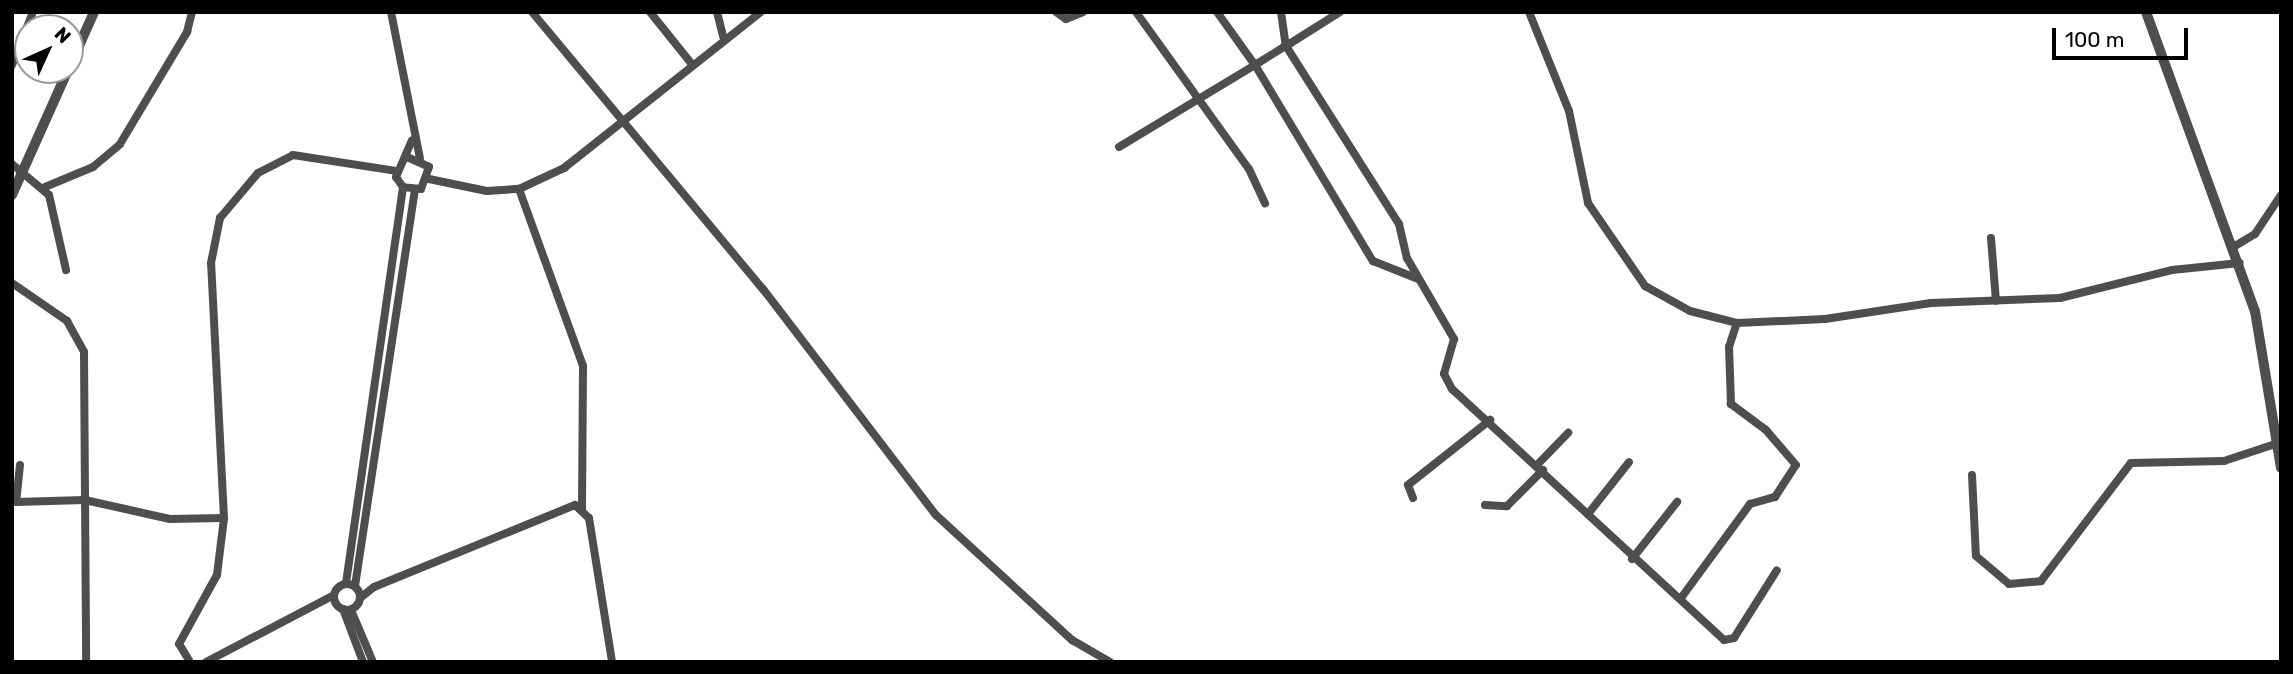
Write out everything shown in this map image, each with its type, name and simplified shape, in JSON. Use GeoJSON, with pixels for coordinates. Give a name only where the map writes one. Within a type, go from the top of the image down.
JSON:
{"type":"FeatureCollection","features":[{"type":"Feature","properties":{"kind":"street"},"geometry":{"type":"LineString","coordinates":[[12,65],[33,12]]}},
{"type":"Feature","properties":{"kind":"street"},"geometry":{"type":"LineString","coordinates":[[84,34],[94,12]]}},
{"type":"Feature","properties":{"kind":"street"},"geometry":{"type":"LineString","coordinates":[[45,187],[93,167],[120,144],[187,32],[192,12]]}},
{"type":"Feature","properties":{"kind":"street"},"geometry":{"type":"LineString","coordinates":[[391,12],[412,139],[429,179]]}},
{"type":"Feature","properties":{"kind":"street"},"geometry":{"type":"LineString","coordinates":[[532,12],[627,121],[860,410],[936,515],[1072,640],[1110,662]]}},
{"type":"Feature","properties":{"kind":"street"},"geometry":{"type":"LineString","coordinates":[[650,12],[691,63]]}},
{"type":"Feature","properties":{"kind":"street"},"geometry":{"type":"LineString","coordinates":[[717,12],[723,36]]}},
{"type":"Feature","properties":{"kind":"street"},"geometry":{"type":"LineString","coordinates":[[429,179],[487,191],[519,189],[564,168],[627,121],[723,36],[761,12]]}},
{"type":"Feature","properties":{"kind":"street"},"geometry":{"type":"LineString","coordinates":[[1056,12],[1066,19],[1083,12]]}},
{"type":"Feature","properties":{"kind":"street"},"geometry":{"type":"LineString","coordinates":[[1136,12],[1249,169],[1265,204]]}},
{"type":"Feature","properties":{"kind":"street"},"geometry":{"type":"LineString","coordinates":[[1217,12],[1255,65],[1373,261],[1418,279]]}},
{"type":"Feature","properties":{"kind":"street"},"geometry":{"type":"LineString","coordinates":[[1281,12],[1286,46],[1399,224],[1418,279],[1454,339],[1446,381],[1490,420],[1632,559],[1729,641],[1777,570]]}},
{"type":"Feature","properties":{"kind":"street"},"geometry":{"type":"LineString","coordinates":[[1119,147],[1340,12]]}},
{"type":"Feature","properties":{"kind":"street"},"geometry":{"type":"LineString","coordinates":[[1529,12],[1569,111],[1580,181],[1617,252],[1645,286],[1690,311],[1737,323],[2060,298],[2172,270],[2240,263]]}},
{"type":"Feature","properties":{"kind":"street"},"geometry":{"type":"LineString","coordinates":[[2146,12],[2235,246],[2271,387],[2281,468]]}},
{"type":"Feature","properties":{"kind":"street"},"geometry":{"type":"LineString","coordinates":[[12,195],[62,84]]}},
{"type":"Feature","properties":{"kind":"street"},"geometry":{"type":"LineString","coordinates":[[396,171],[407,157],[412,139]]}},
{"type":"Feature","properties":{"kind":"street"},"geometry":{"type":"LineString","coordinates":[[190,662],[179,644],[217,575],[224,518],[211,263],[220,218],[258,173],[293,155],[396,171]]}},
{"type":"Feature","properties":{"kind":"street"},"geometry":{"type":"LineString","coordinates":[[407,157],[420,158]]}},
{"type":"Feature","properties":{"kind":"street"},"geometry":{"type":"LineString","coordinates":[[12,164],[45,187],[66,270]]}},
{"type":"Feature","properties":{"kind":"street"},"geometry":{"type":"LineString","coordinates":[[360,598],[352,586],[358,508],[403,187],[396,171]]}},
{"type":"Feature","properties":{"kind":"street"},"geometry":{"type":"LineString","coordinates":[[352,586],[370,510],[415,191],[429,179]]}},
{"type":"Feature","properties":{"kind":"street"},"geometry":{"type":"LineString","coordinates":[[403,187],[415,191]]}},
{"type":"Feature","properties":{"kind":"street"},"geometry":{"type":"LineString","coordinates":[[519,189],[583,366],[582,509],[612,662]]}},
{"type":"Feature","properties":{"kind":"street"},"geometry":{"type":"LineString","coordinates":[[2235,246],[2255,234],[2281,195]]}},
{"type":"Feature","properties":{"kind":"street"},"geometry":{"type":"LineString","coordinates":[[1991,238],[1996,301]]}},
{"type":"Feature","properties":{"kind":"street"},"geometry":{"type":"LineString","coordinates":[[12,283],[43,299],[80,338],[86,662]]}},
{"type":"Feature","properties":{"kind":"street"},"geometry":{"type":"LineString","coordinates":[[388,290],[400,291]]}},
{"type":"Feature","properties":{"kind":"street"},"geometry":{"type":"LineString","coordinates":[[1681,598],[1750,504],[1775,497],[1796,465],[1766,430],[1731,404],[1729,347],[1737,323]]}},
{"type":"Feature","properties":{"kind":"street"},"geometry":{"type":"LineString","coordinates":[[373,400],[385,401]]}},
{"type":"Feature","properties":{"kind":"street"},"geometry":{"type":"LineString","coordinates":[[1413,498],[1408,485],[1490,420]]}},
{"type":"Feature","properties":{"kind":"street"},"geometry":{"type":"LineString","coordinates":[[1485,505],[1507,506],[1568,433]]}},
{"type":"Feature","properties":{"kind":"street"},"geometry":{"type":"LineString","coordinates":[[1972,475],[1976,556],[2009,584],[2041,581],[2131,463],[2224,461],[2276,444]]}},
{"type":"Feature","properties":{"kind":"street"},"geometry":{"type":"LineString","coordinates":[[1588,514],[1629,462]]}},
{"type":"Feature","properties":{"kind":"street"},"geometry":{"type":"LineString","coordinates":[[20,465],[16,502],[85,500],[170,519],[224,518]]}},
{"type":"Feature","properties":{"kind":"street"},"geometry":{"type":"LineString","coordinates":[[1632,559],[1677,502]]}},
{"type":"Feature","properties":{"kind":"street"},"geometry":{"type":"LineString","coordinates":[[325,605],[344,608],[374,587],[565,507],[582,509]]}},
{"type":"Feature","properties":{"kind":"street"},"geometry":{"type":"LineString","coordinates":[[358,508],[370,510]]}},
{"type":"Feature","properties":{"kind":"street"},"geometry":{"type":"LineString","coordinates":[[206,662],[325,605],[334,595],[352,586],[374,587]]}},
{"type":"Feature","properties":{"kind":"street"},"geometry":{"type":"LineString","coordinates":[[334,595],[344,608],[373,662]]}},
{"type":"Feature","properties":{"kind":"street"},"geometry":{"type":"LineString","coordinates":[[344,608],[363,662]]}}]}
